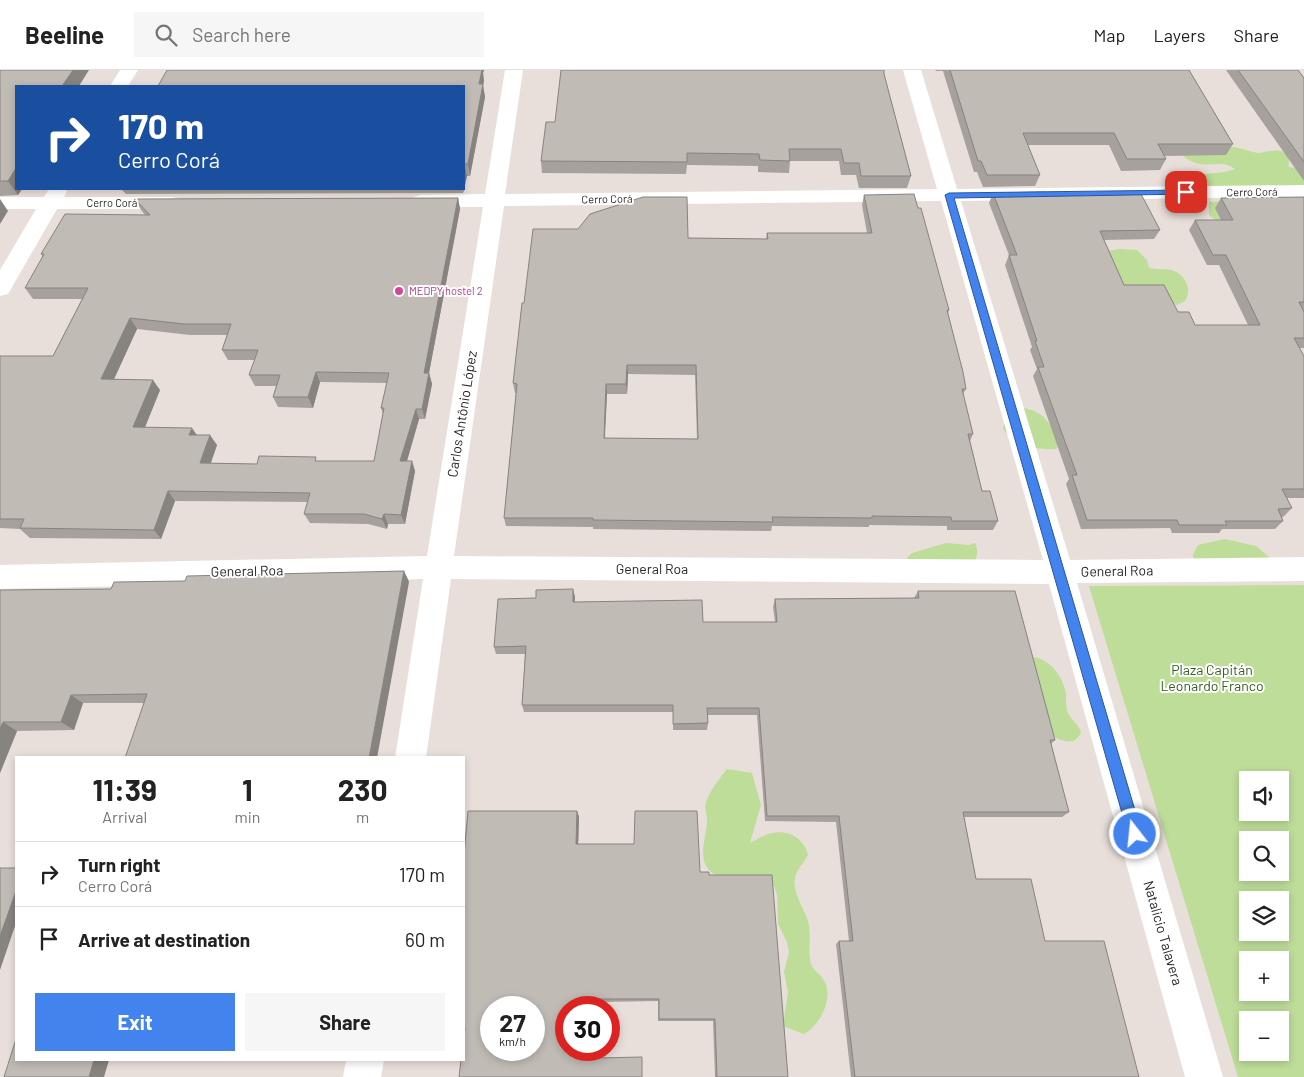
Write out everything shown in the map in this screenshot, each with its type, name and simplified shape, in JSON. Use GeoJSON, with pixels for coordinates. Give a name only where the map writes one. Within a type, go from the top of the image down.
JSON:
{"type":"FeatureCollection","features":[{"type":"Feature","properties":{"kind":"street"},"geometry":{"type":"LineString","coordinates":[[120,85],[129,70]]}},
{"type":"Feature","properties":{"kind":"street","name":"Carlos Antônio López"},"geometry":{"type":"LineString","coordinates":[[410,756],[514,70]]}},
{"type":"Feature","properties":{"kind":"street","name":"Natalicio Talavera"},"geometry":{"type":"LineString","coordinates":[[912,70],[1060,572],[1204,1077]]}},
{"type":"Feature","properties":{"kind":"street","name":"Cerro Corá"},"geometry":{"type":"LineString","coordinates":[[405,201],[1304,191]]}},
{"type":"Feature","properties":{"kind":"street"},"geometry":{"type":"LineString","coordinates":[[0,289],[55,196]]}},
{"type":"Feature","properties":{"kind":"street","name":"Cerro Corá"},"geometry":{"type":"LineString","coordinates":[[0,203],[55,196],[188,202]]}},
{"type":"Feature","properties":{"kind":"street","name":"General Roa"},"geometry":{"type":"LineString","coordinates":[[0,576],[439,568],[1060,572],[1304,569]]}},
{"type":"Feature","properties":{"kind":"street"},"geometry":{"type":"LineString","coordinates":[[362,1077],[365,1061]]}},
{"type":"Feature","properties":{"kind":"green space"},"geometry":{"type":"Polygon","coordinates":[[[1234,147],[1258,153],[1275,150],[1284,152],[1289,160],[1289,167],[1304,170],[1304,195],[1269,195],[1271,198],[1284,200],[1217,221],[1209,215],[1209,202],[1240,200],[1247,197],[1207,188],[1196,184],[1190,178],[1201,174],[1235,169],[1222,164],[1196,163],[1180,153],[1234,147]]]}},
{"type":"Feature","properties":{"kind":"green space"},"geometry":{"type":"Polygon","coordinates":[[[1119,249],[1137,250],[1147,260],[1149,268],[1171,270],[1182,276],[1188,288],[1185,301],[1177,305],[1121,286],[1102,252],[1119,249]]]}},
{"type":"Feature","properties":{"kind":"green space"},"geometry":{"type":"Polygon","coordinates":[[[1021,408],[1036,412],[1046,420],[1054,431],[1060,445],[1056,449],[1032,447],[1007,434],[1003,429],[1006,416],[1021,408]]]}},
{"type":"Feature","properties":{"kind":"green space"},"geometry":{"type":"Polygon","coordinates":[[[1225,539],[1256,546],[1269,557],[1269,569],[1195,564],[1193,555],[1198,545],[1225,539]]]}},
{"type":"Feature","properties":{"kind":"green space"},"geometry":{"type":"Polygon","coordinates":[[[946,543],[969,545],[975,543],[977,554],[971,572],[904,561],[912,553],[946,543]]]}},
{"type":"Feature","properties":{"kind":"green space","name":"Plaza Capitán Leonardo Franco"},"geometry":{"type":"Polygon","coordinates":[[[1304,585],[1304,1077],[1238,1077],[1089,586],[1304,585]]]}},
{"type":"Feature","properties":{"kind":"green space"},"geometry":{"type":"Polygon","coordinates":[[[1034,657],[1051,666],[1062,681],[1066,694],[1068,713],[1079,727],[1081,733],[1078,738],[1066,741],[1056,738],[1047,732],[1030,662],[1034,657]]]}},
{"type":"Feature","properties":{"kind":"green space"},"geometry":{"type":"Polygon","coordinates":[[[727,769],[752,773],[761,805],[750,843],[775,832],[788,833],[803,843],[808,855],[797,872],[795,890],[809,925],[811,964],[825,982],[827,996],[824,1011],[820,1018],[804,1034],[783,1026],[788,992],[784,972],[789,952],[787,942],[778,924],[777,895],[774,886],[718,876],[706,866],[703,852],[707,821],[706,802],[718,780],[727,769]]]}},
{"type":"Feature","properties":{"kind":"building"},"geometry":{"type":"Polygon","coordinates":[[[0,70],[73,70],[63,85],[15,85],[15,170],[8,181],[0,181],[0,70]]]}},
{"type":"Feature","properties":{"kind":"building"},"geometry":{"type":"Polygon","coordinates":[[[167,70],[482,70],[479,84],[483,84],[468,164],[465,164],[465,85],[159,85],[167,70]]]}},
{"type":"Feature","properties":{"kind":"building"},"geometry":{"type":"Polygon","coordinates":[[[561,70],[884,70],[911,176],[861,176],[859,163],[844,163],[841,149],[789,149],[790,161],[760,160],[759,154],[687,153],[687,162],[541,161],[546,122],[555,122],[561,70]]]}},
{"type":"Feature","properties":{"kind":"building"},"geometry":{"type":"Polygon","coordinates":[[[950,70],[1189,70],[1233,144],[1158,144],[1166,159],[1127,159],[1114,133],[1023,133],[1040,175],[987,175],[981,161],[978,161],[950,70]]]}},
{"type":"Feature","properties":{"kind":"building"},"geometry":{"type":"Polygon","coordinates":[[[1238,70],[1298,70],[1304,78],[1304,162],[1238,70]]]}},
{"type":"Feature","properties":{"kind":"building"},"geometry":{"type":"Polygon","coordinates":[[[1045,192],[1046,195],[1141,194],[1160,230],[1100,231],[1124,285],[1164,285],[1178,312],[1189,312],[1195,325],[1260,325],[1226,255],[1213,255],[1195,220],[1233,220],[1221,198],[1304,197],[1304,302],[1299,302],[1304,312],[1304,338],[1294,338],[1304,356],[1304,489],[1282,489],[1292,508],[1278,509],[1283,521],[1225,521],[1227,525],[1179,525],[1177,520],[1087,520],[1072,475],[1077,475],[1038,367],[1044,367],[1009,255],[1017,255],[993,193],[1045,192]]]}},
{"type":"Feature","properties":{"kind":"building"},"geometry":{"type":"Polygon","coordinates":[[[914,194],[918,208],[921,208],[949,310],[947,310],[963,372],[966,389],[962,389],[973,434],[968,434],[982,491],[990,491],[998,521],[952,521],[951,517],[872,516],[872,518],[772,517],[773,522],[504,518],[517,384],[513,383],[533,229],[578,229],[590,214],[643,197],[687,197],[688,238],[768,239],[767,233],[872,233],[864,195],[914,194]],[[627,365],[626,384],[606,384],[604,438],[698,439],[696,365],[627,365]]]}},
{"type":"Feature","properties":{"kind":"building"},"geometry":{"type":"Polygon","coordinates":[[[458,198],[424,373],[429,373],[422,409],[416,409],[400,461],[412,461],[401,515],[384,514],[382,519],[364,514],[304,514],[310,493],[168,491],[154,530],[20,528],[24,519],[0,519],[0,356],[53,356],[88,288],[25,288],[44,254],[41,254],[65,214],[150,215],[135,199],[458,198]],[[130,318],[101,379],[153,380],[133,427],[192,428],[189,435],[210,435],[200,463],[257,464],[259,456],[316,457],[315,461],[374,461],[384,408],[381,408],[389,373],[316,372],[308,397],[273,397],[280,375],[249,375],[258,350],[222,350],[231,324],[184,324],[130,318]]]}},
{"type":"Feature","properties":{"kind":"building"},"geometry":{"type":"Polygon","coordinates":[[[404,571],[369,756],[126,756],[147,694],[71,695],[61,722],[3,722],[0,729],[0,590],[111,589],[114,582],[185,581],[187,576],[404,571]]]}},
{"type":"Feature","properties":{"kind":"building"},"geometry":{"type":"Polygon","coordinates":[[[573,589],[573,602],[702,600],[703,622],[777,622],[775,599],[919,598],[918,591],[1015,591],[1055,740],[1050,740],[1069,812],[963,812],[976,879],[1031,879],[1045,941],[1104,941],[1139,1077],[855,1077],[839,941],[853,941],[839,816],[767,816],[759,708],[707,708],[708,723],[673,724],[673,705],[522,705],[526,646],[494,647],[498,599],[536,598],[536,590],[573,589]]]}},
{"type":"Feature","properties":{"kind":"building"},"geometry":{"type":"Polygon","coordinates":[[[468,811],[577,811],[576,844],[634,844],[635,811],[697,811],[700,872],[709,872],[709,875],[772,875],[788,1077],[717,1077],[715,1019],[659,1019],[659,999],[620,999],[620,996],[555,996],[555,1061],[620,1061],[620,1057],[642,1057],[642,1077],[459,1077],[461,1061],[465,1061],[465,843],[468,811]]]}},
{"type":"Feature","properties":{"kind":"building"},"geometry":{"type":"Polygon","coordinates":[[[0,868],[15,868],[15,894],[0,936],[0,868]]]}},
{"type":"Feature","properties":{"kind":"building"},"geometry":{"type":"Polygon","coordinates":[[[15,1042],[15,1061],[94,1061],[89,1077],[4,1077],[15,1042]]]}},
{"type":"Feature","properties":{"kind":"place","name":"MEDPY hostel 2"},"geometry":{"type":"Point","coordinates":[399,291]}},
{"type":"Feature","properties":{"kind":"route"},"geometry":{"type":"LineString","coordinates":[[1135,834],[949,195],[1186,192]]}}]}
